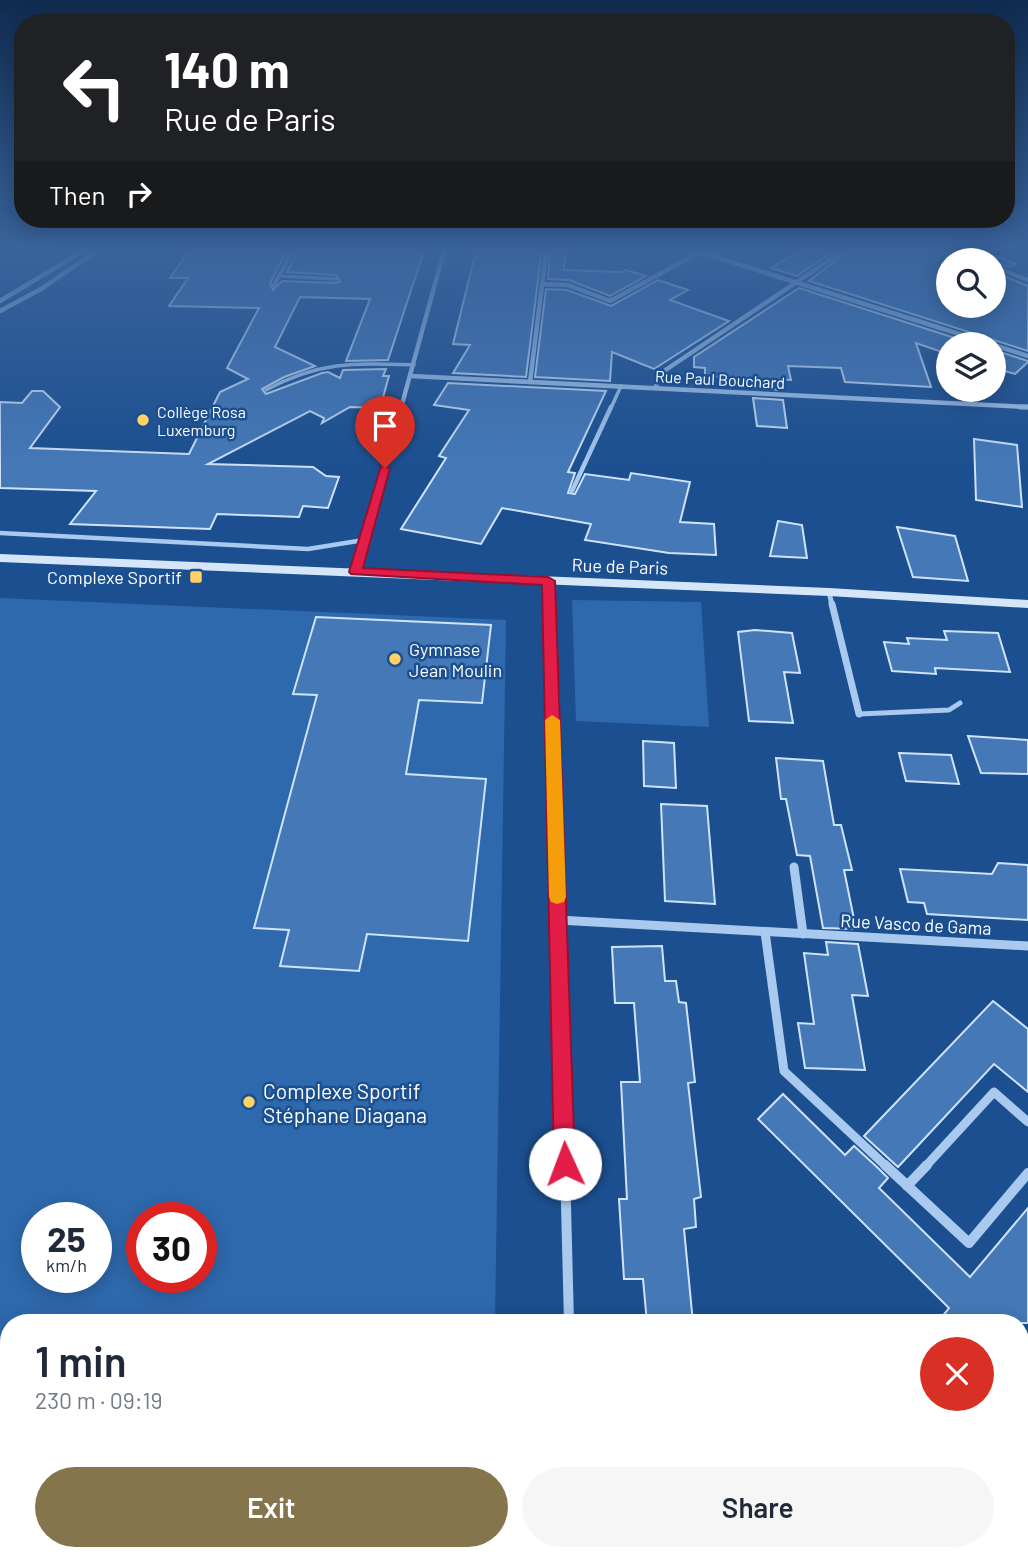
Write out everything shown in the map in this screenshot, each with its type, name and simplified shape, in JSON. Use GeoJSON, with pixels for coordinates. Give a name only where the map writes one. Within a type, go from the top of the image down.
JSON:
{"type":"FeatureCollection","features":[{"type":"Feature","properties":{"kind":"street"},"geometry":{"type":"LineString","coordinates":[[356,572],[425,324]]}},
{"type":"Feature","properties":{"kind":"street"},"geometry":{"type":"LineString","coordinates":[[530,382],[537,324]]}},
{"type":"Feature","properties":{"kind":"street"},"geometry":{"type":"LineString","coordinates":[[656,387],[658,375],[735,324]]}},
{"type":"Feature","properties":{"kind":"street"},"geometry":{"type":"LineString","coordinates":[[928,324],[953,332]]}},
{"type":"Feature","properties":{"kind":"street"},"geometry":{"type":"LineString","coordinates":[[1006,349],[1028,356]]}},
{"type":"Feature","properties":{"kind":"street","name":"Rue Paul Bouchard"},"geometry":{"type":"LineString","coordinates":[[411,376],[1028,407]]}},
{"type":"Feature","properties":{"kind":"street","name":"Rue de Paris"},"geometry":{"type":"LineString","coordinates":[[0,558],[829,592],[1028,604]]}},
{"type":"Feature","properties":{"kind":"street"},"geometry":{"type":"LineString","coordinates":[[548,581],[569,1314]]}},
{"type":"Feature","properties":{"kind":"street"},"geometry":{"type":"LineString","coordinates":[[829,592],[859,714]]}},
{"type":"Feature","properties":{"kind":"street"},"geometry":{"type":"LineString","coordinates":[[794,867],[803,934]]}},
{"type":"Feature","properties":{"kind":"street","name":"Rue Vasco de Gama"},"geometry":{"type":"LineString","coordinates":[[558,920],[1028,946]]}},
{"type":"Feature","properties":{"kind":"street"},"geometry":{"type":"LineString","coordinates":[[765,932],[784,1071],[969,1243],[1028,1173]]}},
{"type":"Feature","properties":{"kind":"street"},"geometry":{"type":"LineString","coordinates":[[907,1186],[994,1092],[1028,1122]]}},
{"type":"Feature","properties":{"kind":"lane"},"geometry":{"type":"LineString","coordinates":[[266,390],[300,373],[327,367],[355,364],[414,365]]}},
{"type":"Feature","properties":{"kind":"lane"},"geometry":{"type":"LineString","coordinates":[[572,491],[621,386]]}},
{"type":"Feature","properties":{"kind":"lane"},"geometry":{"type":"LineString","coordinates":[[0,533],[308,549],[364,540]]}},
{"type":"Feature","properties":{"kind":"lane"},"geometry":{"type":"LineString","coordinates":[[859,714],[949,710],[960,703]]}},
{"type":"Feature","properties":{"kind":"shaded area","name":"Complexe Sportif Stéphane Diagana"},"geometry":{"type":"Polygon","coordinates":[[[0,598],[506,620],[495,1314],[0,1314],[0,598]]]}},
{"type":"Feature","properties":{"kind":"shaded area"},"geometry":{"type":"Polygon","coordinates":[[[572,600],[701,602],[709,727],[576,721],[572,600]]]}},
{"type":"Feature","properties":{"kind":"building"},"geometry":{"type":"Polygon","coordinates":[[[251,324],[287,324],[275,347],[315,366],[284,377],[262,389],[266,394],[322,373],[328,372],[340,378],[343,370],[386,369],[383,376],[389,376],[380,408],[350,407],[322,423],[324,418],[310,411],[208,464],[313,467],[326,476],[339,477],[328,508],[303,506],[299,517],[217,514],[210,529],[70,524],[96,491],[0,488],[0,402],[22,403],[32,391],[43,391],[60,407],[30,448],[189,454],[220,392],[248,379],[227,368],[251,324]]]}},
{"type":"Feature","properties":{"kind":"building"},"geometry":{"type":"Polygon","coordinates":[[[360,324],[400,324],[388,360],[346,361],[360,324]]]}},
{"type":"Feature","properties":{"kind":"building"},"geometry":{"type":"Polygon","coordinates":[[[458,324],[533,324],[526,377],[453,373],[470,345],[453,344],[458,324]]]}},
{"type":"Feature","properties":{"kind":"building"},"geometry":{"type":"Polygon","coordinates":[[[542,324],[725,324],[654,369],[612,352],[610,381],[535,377],[542,324]]]}},
{"type":"Feature","properties":{"kind":"building"},"geometry":{"type":"Polygon","coordinates":[[[745,324],[911,324],[936,332],[936,350],[916,343],[931,387],[845,382],[841,368],[788,366],[791,380],[780,379],[782,390],[752,388],[751,378],[705,376],[705,368],[694,367],[694,357],[745,324]]]}},
{"type":"Feature","properties":{"kind":"building"},"geometry":{"type":"Polygon","coordinates":[[[943,324],[1028,324],[1028,351],[1006,344],[1006,332],[969,332],[943,324]]]}},
{"type":"Feature","properties":{"kind":"building"},"geometry":{"type":"Polygon","coordinates":[[[1006,354],[1028,361],[1015,374],[1006,371],[1006,354]]]}},
{"type":"Feature","properties":{"kind":"building"},"geometry":{"type":"Polygon","coordinates":[[[448,383],[606,391],[568,472],[575,473],[568,493],[575,494],[585,474],[629,480],[631,473],[690,482],[680,522],[714,524],[716,555],[669,553],[585,540],[591,524],[502,508],[481,544],[401,529],[446,458],[439,456],[469,410],[434,405],[448,383]]]}},
{"type":"Feature","properties":{"kind":"building"},"geometry":{"type":"Polygon","coordinates":[[[753,398],[783,400],[787,428],[757,426],[753,398]]]}},
{"type":"Feature","properties":{"kind":"building"},"geometry":{"type":"Polygon","coordinates":[[[974,439],[1017,445],[1022,507],[976,500],[974,439]]]}},
{"type":"Feature","properties":{"kind":"building"},"geometry":{"type":"Polygon","coordinates":[[[778,521],[802,525],[807,558],[770,556],[778,521]]]}},
{"type":"Feature","properties":{"kind":"building"},"geometry":{"type":"Polygon","coordinates":[[[897,527],[955,536],[968,581],[913,577],[897,527]]]}},
{"type":"Feature","properties":{"kind":"building"},"geometry":{"type":"Polygon","coordinates":[[[316,617],[491,625],[482,703],[419,700],[406,774],[486,779],[468,941],[367,934],[359,971],[280,966],[289,930],[254,928],[317,695],[293,694],[316,617]]]}},
{"type":"Feature","properties":{"kind":"building"},"geometry":{"type":"Polygon","coordinates":[[[755,630],[792,633],[800,673],[784,672],[793,723],[749,721],[738,632],[755,630]]]}},
{"type":"Feature","properties":{"kind":"building"},"geometry":{"type":"Polygon","coordinates":[[[944,631],[998,633],[1010,672],[935,668],[936,674],[892,671],[884,642],[909,644],[907,638],[947,640],[944,631]]]}},
{"type":"Feature","properties":{"kind":"building"},"geometry":{"type":"Polygon","coordinates":[[[968,736],[1028,740],[1028,774],[981,773],[968,736]]]}},
{"type":"Feature","properties":{"kind":"building"},"geometry":{"type":"Polygon","coordinates":[[[643,741],[674,743],[676,788],[644,786],[643,741]]]}},
{"type":"Feature","properties":{"kind":"building"},"geometry":{"type":"Polygon","coordinates":[[[899,753],[951,755],[959,784],[906,781],[899,753]]]}},
{"type":"Feature","properties":{"kind":"building"},"geometry":{"type":"Polygon","coordinates":[[[776,758],[823,761],[834,825],[841,825],[852,870],[844,870],[856,929],[823,928],[810,856],[797,855],[786,799],[781,799],[776,758]]]}},
{"type":"Feature","properties":{"kind":"building"},"geometry":{"type":"Polygon","coordinates":[[[661,804],[707,806],[715,904],[665,901],[661,804]]]}},
{"type":"Feature","properties":{"kind":"building"},"geometry":{"type":"Polygon","coordinates":[[[998,863],[1028,865],[1028,920],[927,914],[924,903],[908,902],[900,869],[992,874],[998,863]]]}},
{"type":"Feature","properties":{"kind":"building"},"geometry":{"type":"Polygon","coordinates":[[[826,942],[858,944],[868,996],[852,995],[865,1070],[805,1068],[798,1023],[814,1024],[804,953],[828,955],[826,942]]]}},
{"type":"Feature","properties":{"kind":"building"},"geometry":{"type":"Polygon","coordinates":[[[662,946],[665,981],[676,981],[679,1002],[686,1003],[695,1082],[688,1083],[701,1197],[694,1199],[696,1227],[684,1229],[692,1314],[646,1314],[643,1279],[624,1279],[619,1199],[627,1199],[621,1082],[640,1082],[634,1003],[615,1003],[612,947],[662,946]]]}},
{"type":"Feature","properties":{"kind":"building"},"geometry":{"type":"Polygon","coordinates":[[[993,1001],[1028,1029],[1028,1092],[994,1064],[898,1167],[864,1136],[993,1001]]]}},
{"type":"Feature","properties":{"kind":"building"},"geometry":{"type":"Polygon","coordinates":[[[783,1094],[845,1155],[854,1146],[888,1178],[879,1188],[970,1277],[1028,1208],[1028,1314],[944,1314],[949,1308],[758,1119],[783,1094]]]}},
{"type":"Feature","properties":{"kind":"slow traffic"},"geometry":{"type":"LineString","coordinates":[[552,720],[557,897]]}},
{"type":"Feature","properties":{"kind":"place","name":"Collège Rosa Luxemburg"},"geometry":{"type":"Point","coordinates":[143,420]}},
{"type":"Feature","properties":{"kind":"place","name":"Complexe Sportif"},"geometry":{"type":"Point","coordinates":[196,577]}},
{"type":"Feature","properties":{"kind":"place","name":"Gymnase Jean Moulin"},"geometry":{"type":"Point","coordinates":[395,659]}},
{"type":"Feature","properties":{"kind":"place","name":"Complexe Sportif Stéphane Diagana"},"geometry":{"type":"Point","coordinates":[249,1102]}},
{"type":"Feature","properties":{"kind":"route"},"geometry":{"type":"LineString","coordinates":[[385,468],[356,572],[548,581],[565,1164]]}}]}
